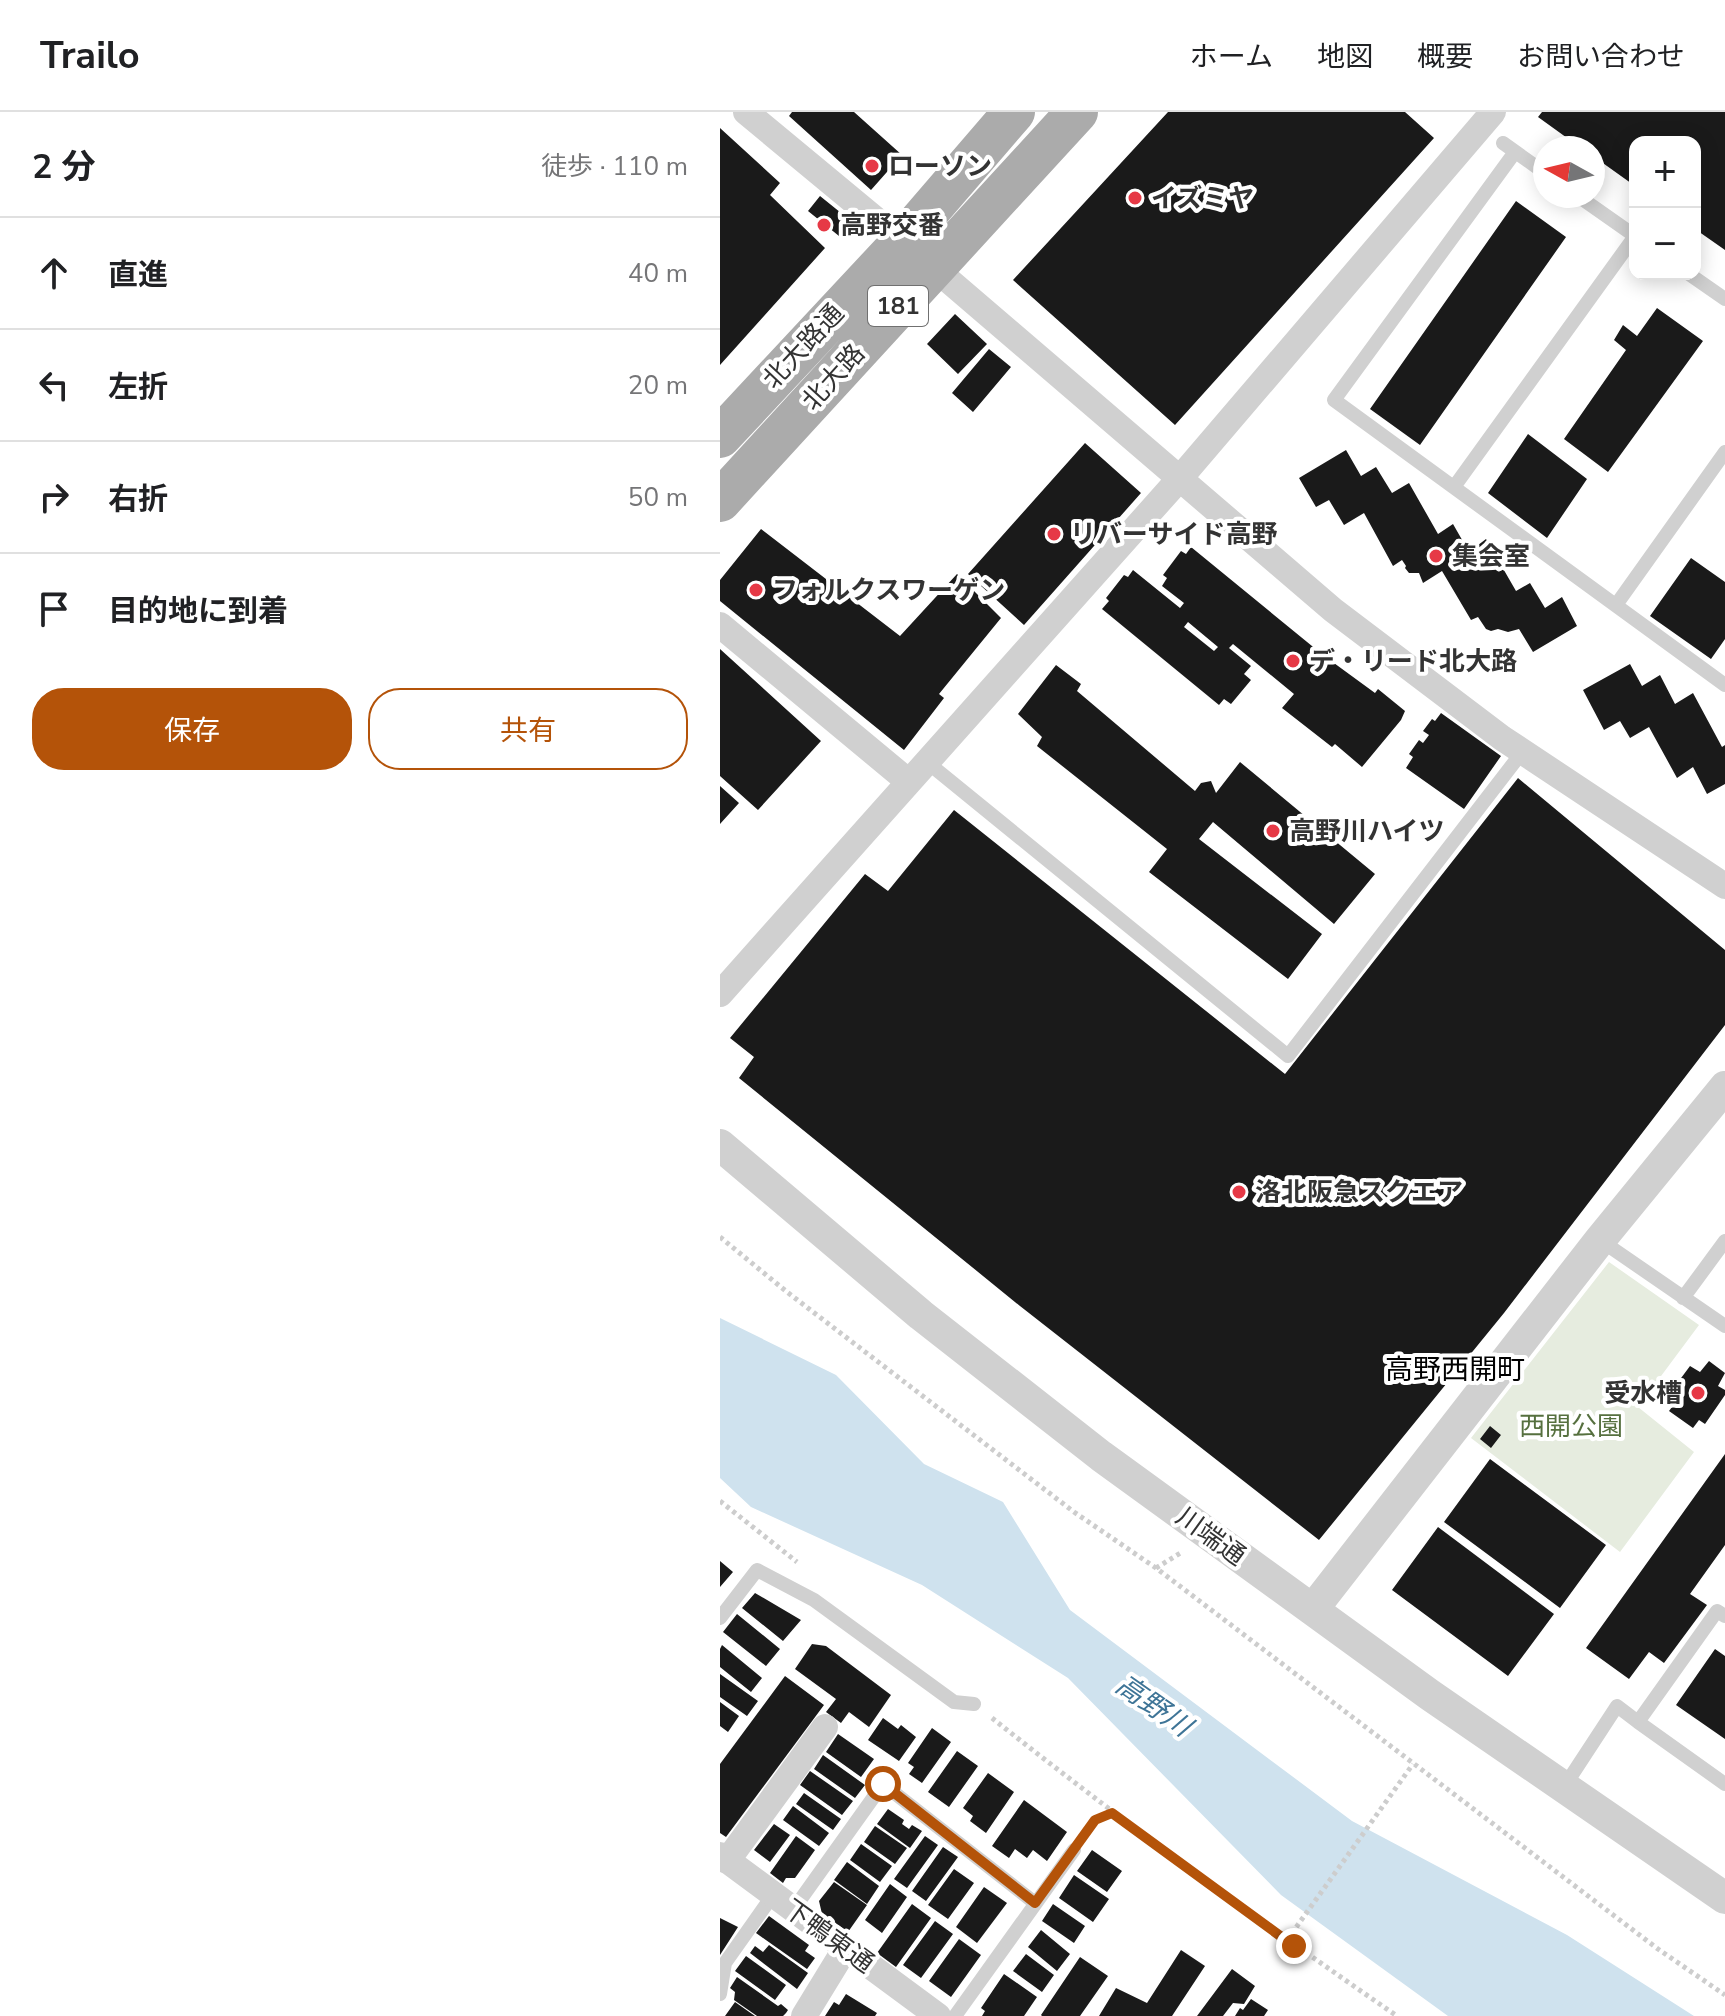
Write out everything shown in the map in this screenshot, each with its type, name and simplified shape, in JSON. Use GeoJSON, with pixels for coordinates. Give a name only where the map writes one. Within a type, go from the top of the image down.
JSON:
{"type":"FeatureCollection","features":[{"type":"Feature","properties":{"kind":"main road","name":"北大路通"},"geometry":{"type":"LineString","coordinates":[[720,437],[918,254],[1014,112]]}},
{"type":"Feature","properties":{"kind":"main road","name":"北大路"},"geometry":{"type":"LineString","coordinates":[[720,501],[918,254],[1077,112]]}},
{"type":"Feature","properties":{"kind":"street"},"geometry":{"type":"LineString","coordinates":[[746,112],[1181,477],[1333,610],[1523,751],[1725,886]]}},
{"type":"Feature","properties":{"kind":"street"},"geometry":{"type":"LineString","coordinates":[[720,994],[1181,477],[1493,112]]}},
{"type":"Feature","properties":{"kind":"street"},"geometry":{"type":"LineString","coordinates":[[720,625],[909,782]]}},
{"type":"Feature","properties":{"kind":"street"},"geometry":{"type":"LineString","coordinates":[[1313,1609],[1600,1240],[1725,1087]]}},
{"type":"Feature","properties":{"kind":"street","name":"川端通"},"geometry":{"type":"LineString","coordinates":[[720,1145],[921,1315],[1101,1456],[1430,1695],[1725,1898]]}},
{"type":"Feature","properties":{"kind":"street"},"geometry":{"type":"LineString","coordinates":[[724,1858],[825,1727]]}},
{"type":"Feature","properties":{"kind":"street","name":"下鴨東通"},"geometry":{"type":"LineString","coordinates":[[724,1858],[938,2016]]}},
{"type":"Feature","properties":{"kind":"street"},"geometry":{"type":"LineString","coordinates":[[804,2016],[845,1949]]}},
{"type":"Feature","properties":{"kind":"lane"},"geometry":{"type":"LineString","coordinates":[[1503,143],[1533,165]]}},
{"type":"Feature","properties":{"kind":"lane"},"geometry":{"type":"LineString","coordinates":[[1515,152],[1334,400],[1725,685]]}},
{"type":"Feature","properties":{"kind":"lane"},"geometry":{"type":"LineString","coordinates":[[1454,487],[1635,236],[1595,208]]}},
{"type":"Feature","properties":{"kind":"lane"},"geometry":{"type":"LineString","coordinates":[[1698,280],[1725,299]]}},
{"type":"Feature","properties":{"kind":"lane"},"geometry":{"type":"LineString","coordinates":[[1616,605],[1725,452]]}},
{"type":"Feature","properties":{"kind":"lane"},"geometry":{"type":"LineString","coordinates":[[927,762],[1288,1056],[1523,751]]}},
{"type":"Feature","properties":{"kind":"lane"},"geometry":{"type":"LineString","coordinates":[[1600,1240],[1725,1326]]}},
{"type":"Feature","properties":{"kind":"lane"},"geometry":{"type":"LineString","coordinates":[[1683,1298],[1725,1241]]}},
{"type":"Feature","properties":{"kind":"lane"},"geometry":{"type":"LineString","coordinates":[[720,1618],[757,1570],[814,1600],[954,1702],[974,1704]]}},
{"type":"Feature","properties":{"kind":"lane"},"geometry":{"type":"LineString","coordinates":[[1638,1722],[1722,1609]]}},
{"type":"Feature","properties":{"kind":"lane"},"geometry":{"type":"LineString","coordinates":[[1564,1787],[1617,1706],[1725,1784]]}},
{"type":"Feature","properties":{"kind":"lane"},"geometry":{"type":"LineString","coordinates":[[720,1994],[725,1963],[783,1903],[883,1784],[1035,1903]]}},
{"type":"Feature","properties":{"kind":"lane"},"geometry":{"type":"LineString","coordinates":[[955,2016],[1074,1850]]}},
{"type":"Feature","properties":{"kind":"path"},"geometry":{"type":"LineString","coordinates":[[720,1237],[1074,1512],[1168,1577],[1658,1949],[1725,1995]]}},
{"type":"Feature","properties":{"kind":"path"},"geometry":{"type":"LineString","coordinates":[[720,1501],[802,1567]]}},
{"type":"Feature","properties":{"kind":"path"},"geometry":{"type":"LineString","coordinates":[[974,1704],[1112,1813],[1393,2015]]}},
{"type":"Feature","properties":{"kind":"path"},"geometry":{"type":"LineString","coordinates":[[1287,1940],[1413,1764]]}},
{"type":"Feature","properties":{"kind":"path"},"geometry":{"type":"LineString","coordinates":[[1074,1850],[1095,1820],[1112,1813]]}},
{"type":"Feature","properties":{"kind":"green space","name":"西開公園"},"geometry":{"type":"Polygon","coordinates":[[[1609,1262],[1699,1325],[1638,1407],[1694,1452],[1620,1552],[1471,1438],[1609,1262]]]}},
{"type":"Feature","properties":{"kind":"water","name":"高野川"},"geometry":{"type":"Polygon","coordinates":[[[720,1318],[836,1375],[924,1464],[1003,1502],[1070,1610],[1352,1821],[1567,1935],[1694,2016],[1448,2016],[1281,1895],[1068,1678],[922,1585],[751,1507],[720,1478],[720,1318]]]}},
{"type":"Feature","properties":{"kind":"building"},"geometry":{"type":"Polygon","coordinates":[[[792,112],[854,112],[902,155],[871,190],[789,116],[792,112]]]}},
{"type":"Feature","properties":{"kind":"building"},"geometry":{"type":"Polygon","coordinates":[[[1168,112],[1405,112],[1434,138],[1175,425],[1013,280],[1168,112]]]}},
{"type":"Feature","properties":{"kind":"building"},"geometry":{"type":"Polygon","coordinates":[[[1542,112],[1725,112],[1725,250],[1701,233],[1701,136],[1629,136],[1629,182],[1605,165],[1605,136],[1564,136],[1538,117],[1542,112]]]}},
{"type":"Feature","properties":{"kind":"building"},"geometry":{"type":"Polygon","coordinates":[[[720,128],[780,183],[770,195],[825,248],[720,365],[720,128]]]}},
{"type":"Feature","properties":{"kind":"building"},"geometry":{"type":"Polygon","coordinates":[[[820,196],[851,221],[839,236],[808,211],[820,196]]]}},
{"type":"Feature","properties":{"kind":"building"},"geometry":{"type":"Polygon","coordinates":[[[1516,201],[1566,237],[1420,445],[1370,409],[1516,201]]]}},
{"type":"Feature","properties":{"kind":"building"},"geometry":{"type":"Polygon","coordinates":[[[1657,308],[1703,341],[1608,472],[1564,439],[1626,350],[1614,340],[1623,325],[1637,336],[1657,308]]]}},
{"type":"Feature","properties":{"kind":"building"},"geometry":{"type":"Polygon","coordinates":[[[955,314],[987,344],[958,374],[927,344],[955,314]]]}},
{"type":"Feature","properties":{"kind":"building"},"geometry":{"type":"Polygon","coordinates":[[[989,349],[1011,367],[973,412],[952,393],[989,349]]]}},
{"type":"Feature","properties":{"kind":"building"},"geometry":{"type":"Polygon","coordinates":[[[1528,434],[1587,479],[1547,538],[1488,493],[1528,434]]]}},
{"type":"Feature","properties":{"kind":"building","name":"リバーサイド高野"},"geometry":{"type":"Polygon","coordinates":[[[1085,443],[1141,493],[1024,625],[968,574],[1085,443]]]}},
{"type":"Feature","properties":{"kind":"building"},"geometry":{"type":"Polygon","coordinates":[[[1346,450],[1361,476],[1376,467],[1392,493],[1409,483],[1438,534],[1453,524],[1469,552],[1486,539],[1516,591],[1530,583],[1545,608],[1562,597],[1577,626],[1533,652],[1519,629],[1491,631],[1478,617],[1471,620],[1442,571],[1423,583],[1419,573],[1409,573],[1402,560],[1393,566],[1364,513],[1344,525],[1329,500],[1316,507],[1299,478],[1346,450]]]}},
{"type":"Feature","properties":{"kind":"building"},"geometry":{"type":"Polygon","coordinates":[[[761,529],[900,636],[957,574],[1001,618],[939,694],[944,698],[904,750],[720,601],[720,580],[761,529]]]}},
{"type":"Feature","properties":{"kind":"building","name":"デ・リード北大路"},"geometry":{"type":"Polygon","coordinates":[[[1191,547],[1323,655],[1375,693],[1378,689],[1405,711],[1362,767],[1335,744],[1332,747],[1282,708],[1294,694],[1233,644],[1229,648],[1251,666],[1244,674],[1251,680],[1231,704],[1224,699],[1219,705],[1102,609],[1109,601],[1106,598],[1124,575],[1128,577],[1133,570],[1180,608],[1184,603],[1162,586],[1167,578],[1163,575],[1181,551],[1186,554],[1191,547]],[[1188,622],[1184,627],[1214,651],[1218,647],[1188,622]]]}},
{"type":"Feature","properties":{"kind":"building"},"geometry":{"type":"Polygon","coordinates":[[[1691,558],[1725,582],[1725,639],[1711,659],[1650,616],[1691,558]]]}},
{"type":"Feature","properties":{"kind":"building"},"geometry":{"type":"Polygon","coordinates":[[[720,649],[821,741],[758,810],[720,776],[720,649]]]}},
{"type":"Feature","properties":{"kind":"building"},"geometry":{"type":"Polygon","coordinates":[[[1630,664],[1642,686],[1660,675],[1675,704],[1693,693],[1722,747],[1725,745],[1725,784],[1707,794],[1693,767],[1677,778],[1649,727],[1630,738],[1620,721],[1604,730],[1583,690],[1630,664]]]}},
{"type":"Feature","properties":{"kind":"building","name":"高野川ハイツ"},"geometry":{"type":"Polygon","coordinates":[[[1056,665],[1081,684],[1077,691],[1195,791],[1201,783],[1211,781],[1216,793],[1240,762],[1375,874],[1334,924],[1213,822],[1199,839],[1322,934],[1288,979],[1149,872],[1167,849],[1037,746],[1042,737],[1018,714],[1056,665]]]}},
{"type":"Feature","properties":{"kind":"building"},"geometry":{"type":"Polygon","coordinates":[[[1441,713],[1501,756],[1464,809],[1406,768],[1413,757],[1409,754],[1419,740],[1423,743],[1429,735],[1423,731],[1441,713]]]}},
{"type":"Feature","properties":{"kind":"building","name":"洛北阪急スクエア"},"geometry":{"type":"Polygon","coordinates":[[[1518,778],[1725,950],[1725,1025],[1504,1313],[1319,1540],[1020,1306],[739,1078],[754,1057],[730,1038],[865,874],[888,891],[954,810],[1285,1074],[1518,778]]]}},
{"type":"Feature","properties":{"kind":"building"},"geometry":{"type":"Polygon","coordinates":[[[720,786],[739,803],[720,824],[720,786]]]}},
{"type":"Feature","properties":{"kind":"building","name":"受水槽"},"geometry":{"type":"Polygon","coordinates":[[[1709,1361],[1725,1373],[1718,1386],[1725,1390],[1725,1395],[1705,1424],[1699,1420],[1693,1428],[1669,1411],[1675,1403],[1667,1397],[1690,1366],[1700,1372],[1709,1361]]]}},
{"type":"Feature","properties":{"kind":"building"},"geometry":{"type":"Polygon","coordinates":[[[1490,1426],[1501,1435],[1491,1448],[1480,1439],[1490,1426]]]}},
{"type":"Feature","properties":{"kind":"building"},"geometry":{"type":"Polygon","coordinates":[[[1725,1454],[1725,1545],[1690,1594],[1707,1605],[1664,1663],[1649,1652],[1629,1679],[1586,1648],[1725,1454]]]}},
{"type":"Feature","properties":{"kind":"building"},"geometry":{"type":"Polygon","coordinates":[[[1490,1459],[1606,1545],[1560,1608],[1444,1522],[1490,1459]]]}},
{"type":"Feature","properties":{"kind":"building"},"geometry":{"type":"Polygon","coordinates":[[[1438,1527],[1554,1614],[1508,1676],[1392,1590],[1438,1527]]]}},
{"type":"Feature","properties":{"kind":"building"},"geometry":{"type":"Polygon","coordinates":[[[720,1561],[733,1572],[720,1587],[720,1561]]]}},
{"type":"Feature","properties":{"kind":"building"},"geometry":{"type":"Polygon","coordinates":[[[755,1593],[801,1620],[783,1641],[742,1608],[755,1593]]]}},
{"type":"Feature","properties":{"kind":"building"},"geometry":{"type":"Polygon","coordinates":[[[737,1614],[780,1649],[766,1666],[723,1632],[737,1614]]]}},
{"type":"Feature","properties":{"kind":"building"},"geometry":{"type":"Polygon","coordinates":[[[812,1644],[826,1646],[891,1695],[869,1727],[849,1712],[841,1723],[826,1712],[836,1699],[795,1669],[812,1644]]]}},
{"type":"Feature","properties":{"kind":"building"},"geometry":{"type":"Polygon","coordinates":[[[722,1645],[762,1678],[751,1692],[720,1667],[722,1645]]]}},
{"type":"Feature","properties":{"kind":"building"},"geometry":{"type":"Polygon","coordinates":[[[1715,1649],[1725,1656],[1725,1739],[1676,1705],[1715,1649]]]}},
{"type":"Feature","properties":{"kind":"building"},"geometry":{"type":"Polygon","coordinates":[[[720,1674],[758,1701],[747,1716],[720,1697],[720,1674]]]}},
{"type":"Feature","properties":{"kind":"building"},"geometry":{"type":"Polygon","coordinates":[[[785,1676],[824,1705],[726,1837],[720,1833],[720,1764],[785,1676]]]}},
{"type":"Feature","properties":{"kind":"building"},"geometry":{"type":"Polygon","coordinates":[[[720,1702],[739,1716],[728,1732],[720,1726],[720,1702]]]}},
{"type":"Feature","properties":{"kind":"building"},"geometry":{"type":"Polygon","coordinates":[[[883,1718],[898,1729],[901,1725],[916,1737],[899,1761],[868,1740],[883,1718]]]}},
{"type":"Feature","properties":{"kind":"building"},"geometry":{"type":"Polygon","coordinates":[[[932,1728],[951,1742],[922,1783],[909,1774],[914,1767],[908,1763],[932,1728]]]}},
{"type":"Feature","properties":{"kind":"building"},"geometry":{"type":"Polygon","coordinates":[[[838,1734],[874,1759],[861,1777],[826,1752],[838,1734]]]}},
{"type":"Feature","properties":{"kind":"building"},"geometry":{"type":"Polygon","coordinates":[[[957,1751],[978,1766],[949,1807],[928,1792],[957,1751]]]}},
{"type":"Feature","properties":{"kind":"building"},"geometry":{"type":"Polygon","coordinates":[[[823,1755],[865,1785],[855,1798],[814,1769],[823,1755]]]}},
{"type":"Feature","properties":{"kind":"building"},"geometry":{"type":"Polygon","coordinates":[[[810,1771],[853,1801],[842,1815],[800,1785],[810,1771]]]}},
{"type":"Feature","properties":{"kind":"building"},"geometry":{"type":"Polygon","coordinates":[[[988,1773],[1014,1792],[986,1833],[970,1821],[973,1816],[963,1808],[988,1773]]]}},
{"type":"Feature","properties":{"kind":"building"},"geometry":{"type":"Polygon","coordinates":[[[804,1793],[841,1819],[833,1830],[796,1804],[804,1793]]]}},
{"type":"Feature","properties":{"kind":"building"},"geometry":{"type":"Polygon","coordinates":[[[1024,1800],[1067,1832],[1047,1861],[1033,1850],[1027,1858],[1015,1849],[1009,1858],[992,1846],[1024,1800]]]}},
{"type":"Feature","properties":{"kind":"building"},"geometry":{"type":"Polygon","coordinates":[[[793,1806],[829,1833],[819,1846],[783,1820],[793,1806]]]}},
{"type":"Feature","properties":{"kind":"building"},"geometry":{"type":"Polygon","coordinates":[[[888,1809],[904,1820],[902,1824],[909,1829],[912,1825],[922,1831],[910,1848],[877,1824],[888,1809]]]}},
{"type":"Feature","properties":{"kind":"building"},"geometry":{"type":"Polygon","coordinates":[[[774,1824],[790,1835],[770,1862],[754,1850],[774,1824]]]}},
{"type":"Feature","properties":{"kind":"building"},"geometry":{"type":"Polygon","coordinates":[[[875,1826],[907,1848],[895,1864],[864,1842],[875,1826]]]}},
{"type":"Feature","properties":{"kind":"building"},"geometry":{"type":"Polygon","coordinates":[[[796,1836],[815,1850],[795,1878],[786,1878],[783,1883],[770,1873],[796,1836]]]}},
{"type":"Feature","properties":{"kind":"building"},"geometry":{"type":"Polygon","coordinates":[[[925,1836],[938,1845],[907,1888],[894,1879],[925,1836]]]}},
{"type":"Feature","properties":{"kind":"building"},"geometry":{"type":"Polygon","coordinates":[[[861,1844],[892,1866],[880,1882],[850,1860],[861,1844]]]}},
{"type":"Feature","properties":{"kind":"building"},"geometry":{"type":"Polygon","coordinates":[[[943,1847],[958,1857],[926,1901],[912,1891],[943,1847]]]}},
{"type":"Feature","properties":{"kind":"building"},"geometry":{"type":"Polygon","coordinates":[[[1092,1850],[1122,1871],[1107,1892],[1077,1871],[1092,1850]]]}},
{"type":"Feature","properties":{"kind":"building"},"geometry":{"type":"Polygon","coordinates":[[[847,1862],[879,1886],[867,1904],[834,1880],[847,1862]]]}},
{"type":"Feature","properties":{"kind":"building"},"geometry":{"type":"Polygon","coordinates":[[[954,1869],[974,1883],[948,1919],[928,1905],[954,1869]]]}},
{"type":"Feature","properties":{"kind":"building"},"geometry":{"type":"Polygon","coordinates":[[[1074,1875],[1109,1899],[1093,1922],[1059,1898],[1074,1875]]]}},
{"type":"Feature","properties":{"kind":"building"},"geometry":{"type":"Polygon","coordinates":[[[834,1882],[867,1905],[848,1932],[822,1914],[819,1901],[834,1882]]]}},
{"type":"Feature","properties":{"kind":"building"},"geometry":{"type":"Polygon","coordinates":[[[890,1884],[907,1897],[882,1933],[865,1920],[890,1884]]]}},
{"type":"Feature","properties":{"kind":"building"},"geometry":{"type":"Polygon","coordinates":[[[984,1887],[1007,1903],[977,1943],[956,1927],[984,1887]]]}},
{"type":"Feature","properties":{"kind":"building"},"geometry":{"type":"Polygon","coordinates":[[[912,1904],[931,1918],[896,1967],[877,1953],[912,1904]]]}},
{"type":"Feature","properties":{"kind":"building"},"geometry":{"type":"Polygon","coordinates":[[[1053,1904],[1085,1926],[1074,1943],[1042,1921],[1053,1904]]]}},
{"type":"Feature","properties":{"kind":"building"},"geometry":{"type":"Polygon","coordinates":[[[769,1916],[809,1945],[805,1951],[815,1958],[807,1969],[756,1933],[769,1916]]]}},
{"type":"Feature","properties":{"kind":"building"},"geometry":{"type":"Polygon","coordinates":[[[720,1918],[738,1927],[720,1955],[720,1918]]]}},
{"type":"Feature","properties":{"kind":"building"},"geometry":{"type":"Polygon","coordinates":[[[935,1921],[953,1934],[921,1978],[903,1965],[935,1921]]]}},
{"type":"Feature","properties":{"kind":"building"},"geometry":{"type":"Polygon","coordinates":[[[1041,1930],[1070,1954],[1057,1971],[1028,1947],[1041,1930]]]}},
{"type":"Feature","properties":{"kind":"building"},"geometry":{"type":"Polygon","coordinates":[[[959,1939],[981,1955],[951,1997],[929,1981],[959,1939]]]}},
{"type":"Feature","properties":{"kind":"building"},"geometry":{"type":"Polygon","coordinates":[[[769,1945],[808,1973],[797,1989],[750,1953],[755,1946],[763,1952],[769,1945]]]}},
{"type":"Feature","properties":{"kind":"building"},"geometry":{"type":"Polygon","coordinates":[[[1181,1950],[1205,1966],[1172,2016],[1099,2016],[1116,1988],[1147,2003],[1181,1950]]]}},
{"type":"Feature","properties":{"kind":"building"},"geometry":{"type":"Polygon","coordinates":[[[1026,1954],[1054,1975],[1042,1992],[1013,1971],[1026,1954]]]}},
{"type":"Feature","properties":{"kind":"building"},"geometry":{"type":"Polygon","coordinates":[[[746,1956],[786,1985],[775,2000],[735,1971],[746,1956]]]}},
{"type":"Feature","properties":{"kind":"building"},"geometry":{"type":"Polygon","coordinates":[[[1080,1957],[1108,1976],[1080,2016],[1042,2016],[1041,2015],[1080,1957]]]}},
{"type":"Feature","properties":{"kind":"building"},"geometry":{"type":"Polygon","coordinates":[[[1232,1969],[1255,1986],[1244,2004],[1233,2003],[1223,2016],[1197,2016],[1232,1969]]]}},
{"type":"Feature","properties":{"kind":"building"},"geometry":{"type":"Polygon","coordinates":[[[1004,1974],[1037,1997],[1024,2016],[982,2016],[985,2011],[981,2008],[1004,1974]]]}},
{"type":"Feature","properties":{"kind":"building"},"geometry":{"type":"Polygon","coordinates":[[[737,1977],[778,2006],[781,2004],[788,2010],[786,2013],[783,2016],[757,2016],[734,2000],[735,1992],[730,1988],[737,1977]]]}},
{"type":"Feature","properties":{"kind":"building"},"geometry":{"type":"Polygon","coordinates":[[[846,1994],[877,2013],[875,2016],[825,2016],[834,2002],[839,2005],[846,1994]]]}},
{"type":"Feature","properties":{"kind":"building"},"geometry":{"type":"Polygon","coordinates":[[[1251,1999],[1268,2010],[1264,2016],[1235,2016],[1240,2008],[1243,2010],[1251,1999]]]}},
{"type":"Feature","properties":{"kind":"building"},"geometry":{"type":"Polygon","coordinates":[[[735,2002],[755,2016],[725,2016],[735,2002]]]}},
{"type":"Feature","properties":{"kind":"place","name":"ローソン"},"geometry":{"type":"Point","coordinates":[872,166]}},
{"type":"Feature","properties":{"kind":"place","name":"イズミヤ"},"geometry":{"type":"Point","coordinates":[1135,198]}},
{"type":"Feature","properties":{"kind":"place","name":"高野交番"},"geometry":{"type":"Point","coordinates":[824,225]}},
{"type":"Feature","properties":{"kind":"place","name":"リバーサイド高野"},"geometry":{"type":"Point","coordinates":[1054,534]}},
{"type":"Feature","properties":{"kind":"place","name":"集会室"},"geometry":{"type":"Point","coordinates":[1436,556]}},
{"type":"Feature","properties":{"kind":"place","name":"フォルクスワーゲン"},"geometry":{"type":"Point","coordinates":[756,590]}},
{"type":"Feature","properties":{"kind":"place","name":"デ・リード北大路"},"geometry":{"type":"Point","coordinates":[1293,661]}},
{"type":"Feature","properties":{"kind":"place","name":"高野川ハイツ"},"geometry":{"type":"Point","coordinates":[1273,831]}},
{"type":"Feature","properties":{"kind":"place","name":"洛北阪急スクエア"},"geometry":{"type":"Point","coordinates":[1239,1192]}},
{"type":"Feature","properties":{"kind":"place","name":"受水槽"},"geometry":{"type":"Point","coordinates":[1698,1393]}},
{"type":"Feature","properties":{"kind":"district","name":"高野西開町"},"geometry":{"type":"Point","coordinates":[1455,1369]}},
{"type":"Feature","properties":{"kind":"route"},"geometry":{"type":"LineString","coordinates":[[883,1784],[1035,1903],[1095,1820],[1112,1813],[1294,1946]]}}]}
